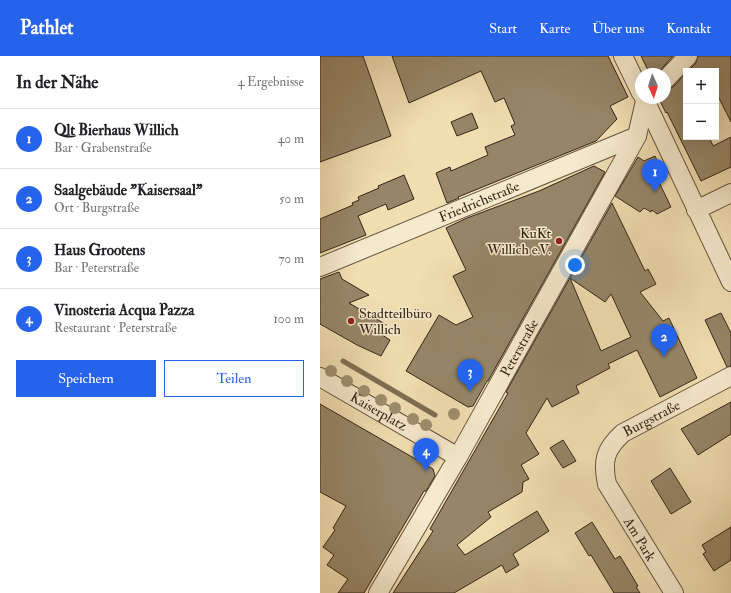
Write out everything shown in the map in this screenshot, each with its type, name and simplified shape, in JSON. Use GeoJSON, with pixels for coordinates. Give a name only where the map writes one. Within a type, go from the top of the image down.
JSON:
{"type":"FeatureCollection","features":[{"type":"Feature","properties":{"kind":"street"},"geometry":{"type":"LineString","coordinates":[[623,56],[635,79]]}},
{"type":"Feature","properties":{"kind":"street"},"geometry":{"type":"LineString","coordinates":[[671,74],[688,56]]}},
{"type":"Feature","properties":{"kind":"street","name":"Peterstraße"},"geometry":{"type":"LineString","coordinates":[[378,593],[458,457],[637,136],[643,104]]}},
{"type":"Feature","properties":{"kind":"street"},"geometry":{"type":"LineString","coordinates":[[647,104],[731,282]]}},
{"type":"Feature","properties":{"kind":"street","name":"Friedrichstraße"},"geometry":{"type":"LineString","coordinates":[[320,267],[637,136]]}},
{"type":"Feature","properties":{"kind":"street"},"geometry":{"type":"LineString","coordinates":[[696,210],[731,193]]}},
{"type":"Feature","properties":{"kind":"street","name":"Burgstraße"},"geometry":{"type":"LineString","coordinates":[[607,484],[604,470],[606,455],[612,443],[623,433],[731,376]]}},
{"type":"Feature","properties":{"kind":"street","name":"Kaiserplatz"},"geometry":{"type":"LineString","coordinates":[[320,377],[458,457]]}},
{"type":"Feature","properties":{"kind":"street","name":"Am Park"},"geometry":{"type":"LineString","coordinates":[[607,484],[674,593]]}},
{"type":"Feature","properties":{"kind":"building"},"geometry":{"type":"Polygon","coordinates":[[[320,56],[363,56],[391,136],[320,162],[320,56]]]}},
{"type":"Feature","properties":{"kind":"building"},"geometry":{"type":"Polygon","coordinates":[[[392,56],[608,56],[628,97],[610,106],[617,119],[596,141],[458,197],[459,198],[447,203],[436,173],[450,167],[451,171],[488,155],[485,147],[515,135],[511,126],[515,124],[504,98],[495,102],[481,71],[409,103],[392,56]]]}},
{"type":"Feature","properties":{"kind":"building"},"geometry":{"type":"Polygon","coordinates":[[[641,56],[673,56],[662,68],[647,68],[641,56]]]}},
{"type":"Feature","properties":{"kind":"building"},"geometry":{"type":"Polygon","coordinates":[[[698,56],[731,56],[731,122],[719,98],[719,68],[691,68],[696,63],[698,56]]]}},
{"type":"Feature","properties":{"kind":"building"},"geometry":{"type":"Polygon","coordinates":[[[683,76],[683,140],[710,140],[713,146],[731,137],[731,167],[701,181],[667,112],[666,113],[662,104],[671,104],[671,88],[683,76]]]}},
{"type":"Feature","properties":{"kind":"building"},"geometry":{"type":"Polygon","coordinates":[[[472,113],[478,128],[457,136],[451,122],[472,113]]]}},
{"type":"Feature","properties":{"kind":"building"},"geometry":{"type":"Polygon","coordinates":[[[655,156],[665,177],[658,180],[671,207],[657,214],[652,210],[651,212],[644,208],[640,212],[615,196],[638,157],[644,161],[655,156]]]}},
{"type":"Feature","properties":{"kind":"building"},"geometry":{"type":"Polygon","coordinates":[[[594,166],[605,172],[473,406],[468,407],[406,371],[439,315],[456,325],[473,317],[453,276],[466,270],[446,228],[467,218],[539,191],[594,166]]]}},
{"type":"Feature","properties":{"kind":"building"},"geometry":{"type":"Polygon","coordinates":[[[404,175],[414,199],[388,210],[386,204],[358,216],[366,235],[320,253],[320,219],[353,205],[352,203],[359,200],[358,197],[379,188],[378,186],[404,175]]]}},
{"type":"Feature","properties":{"kind":"building"},"geometry":{"type":"Polygon","coordinates":[[[612,203],[645,271],[648,269],[656,284],[640,292],[663,321],[669,318],[697,378],[660,397],[637,350],[608,364],[610,368],[576,386],[579,393],[552,407],[547,398],[526,433],[539,454],[521,465],[529,479],[523,482],[522,492],[488,512],[491,517],[457,545],[465,555],[537,511],[549,531],[513,554],[519,565],[506,573],[502,565],[454,593],[393,593],[433,531],[430,529],[508,393],[506,392],[612,203]],[[570,278],[601,351],[631,337],[611,294],[605,302],[570,278]]]}},
{"type":"Feature","properties":{"kind":"building"},"geometry":{"type":"Polygon","coordinates":[[[339,272],[342,279],[369,295],[349,303],[385,324],[379,333],[390,340],[381,356],[357,345],[320,324],[320,279],[339,272]]]}},
{"type":"Feature","properties":{"kind":"building"},"geometry":{"type":"Polygon","coordinates":[[[721,313],[731,333],[731,366],[727,367],[705,320],[721,313]]]}},
{"type":"Feature","properties":{"kind":"building"},"geometry":{"type":"Polygon","coordinates":[[[731,402],[731,434],[698,455],[681,429],[731,402]]]}},
{"type":"Feature","properties":{"kind":"building"},"geometry":{"type":"Polygon","coordinates":[[[320,404],[433,469],[435,476],[426,491],[424,491],[364,593],[338,593],[348,579],[327,565],[334,555],[323,547],[335,530],[333,528],[346,506],[320,492],[320,404]]]}},
{"type":"Feature","properties":{"kind":"building"},"geometry":{"type":"Polygon","coordinates":[[[563,440],[576,461],[563,468],[550,448],[563,440]]]}},
{"type":"Feature","properties":{"kind":"building"},"geometry":{"type":"Polygon","coordinates":[[[670,468],[691,502],[671,514],[651,481],[670,468]]]}},
{"type":"Feature","properties":{"kind":"building"},"geometry":{"type":"Polygon","coordinates":[[[592,522],[615,559],[620,556],[638,586],[636,587],[640,593],[614,593],[591,555],[589,556],[575,533],[592,522]]]}},
{"type":"Feature","properties":{"kind":"building"},"geometry":{"type":"Polygon","coordinates":[[[731,527],[731,560],[714,571],[703,554],[706,552],[702,545],[731,527]]]}},
{"type":"Feature","properties":{"kind":"waterway"},"geometry":{"type":"LineString","coordinates":[[343,361],[435,415]]}},
{"type":"Feature","properties":{"kind":"place","name":"Qlt Bierhaus Willich"},"geometry":{"type":"Point","coordinates":[655,192]}},
{"type":"Feature","properties":{"kind":"place","name":"KuKt Willich e.V."},"geometry":{"type":"Point","coordinates":[559,241]}},
{"type":"Feature","properties":{"kind":"place","name":"Stadtteilbüro Willich"},"geometry":{"type":"Point","coordinates":[351,321]}},
{"type":"Feature","properties":{"kind":"place","name":"Saalgebäude \"Kaisersaal\""},"geometry":{"type":"Point","coordinates":[664,357]}},
{"type":"Feature","properties":{"kind":"place","name":"Haus Grootens"},"geometry":{"type":"Point","coordinates":[470,392]}},
{"type":"Feature","properties":{"kind":"place","name":"Vinosteria Acqua Pazza"},"geometry":{"type":"Point","coordinates":[426,471]}}]}
